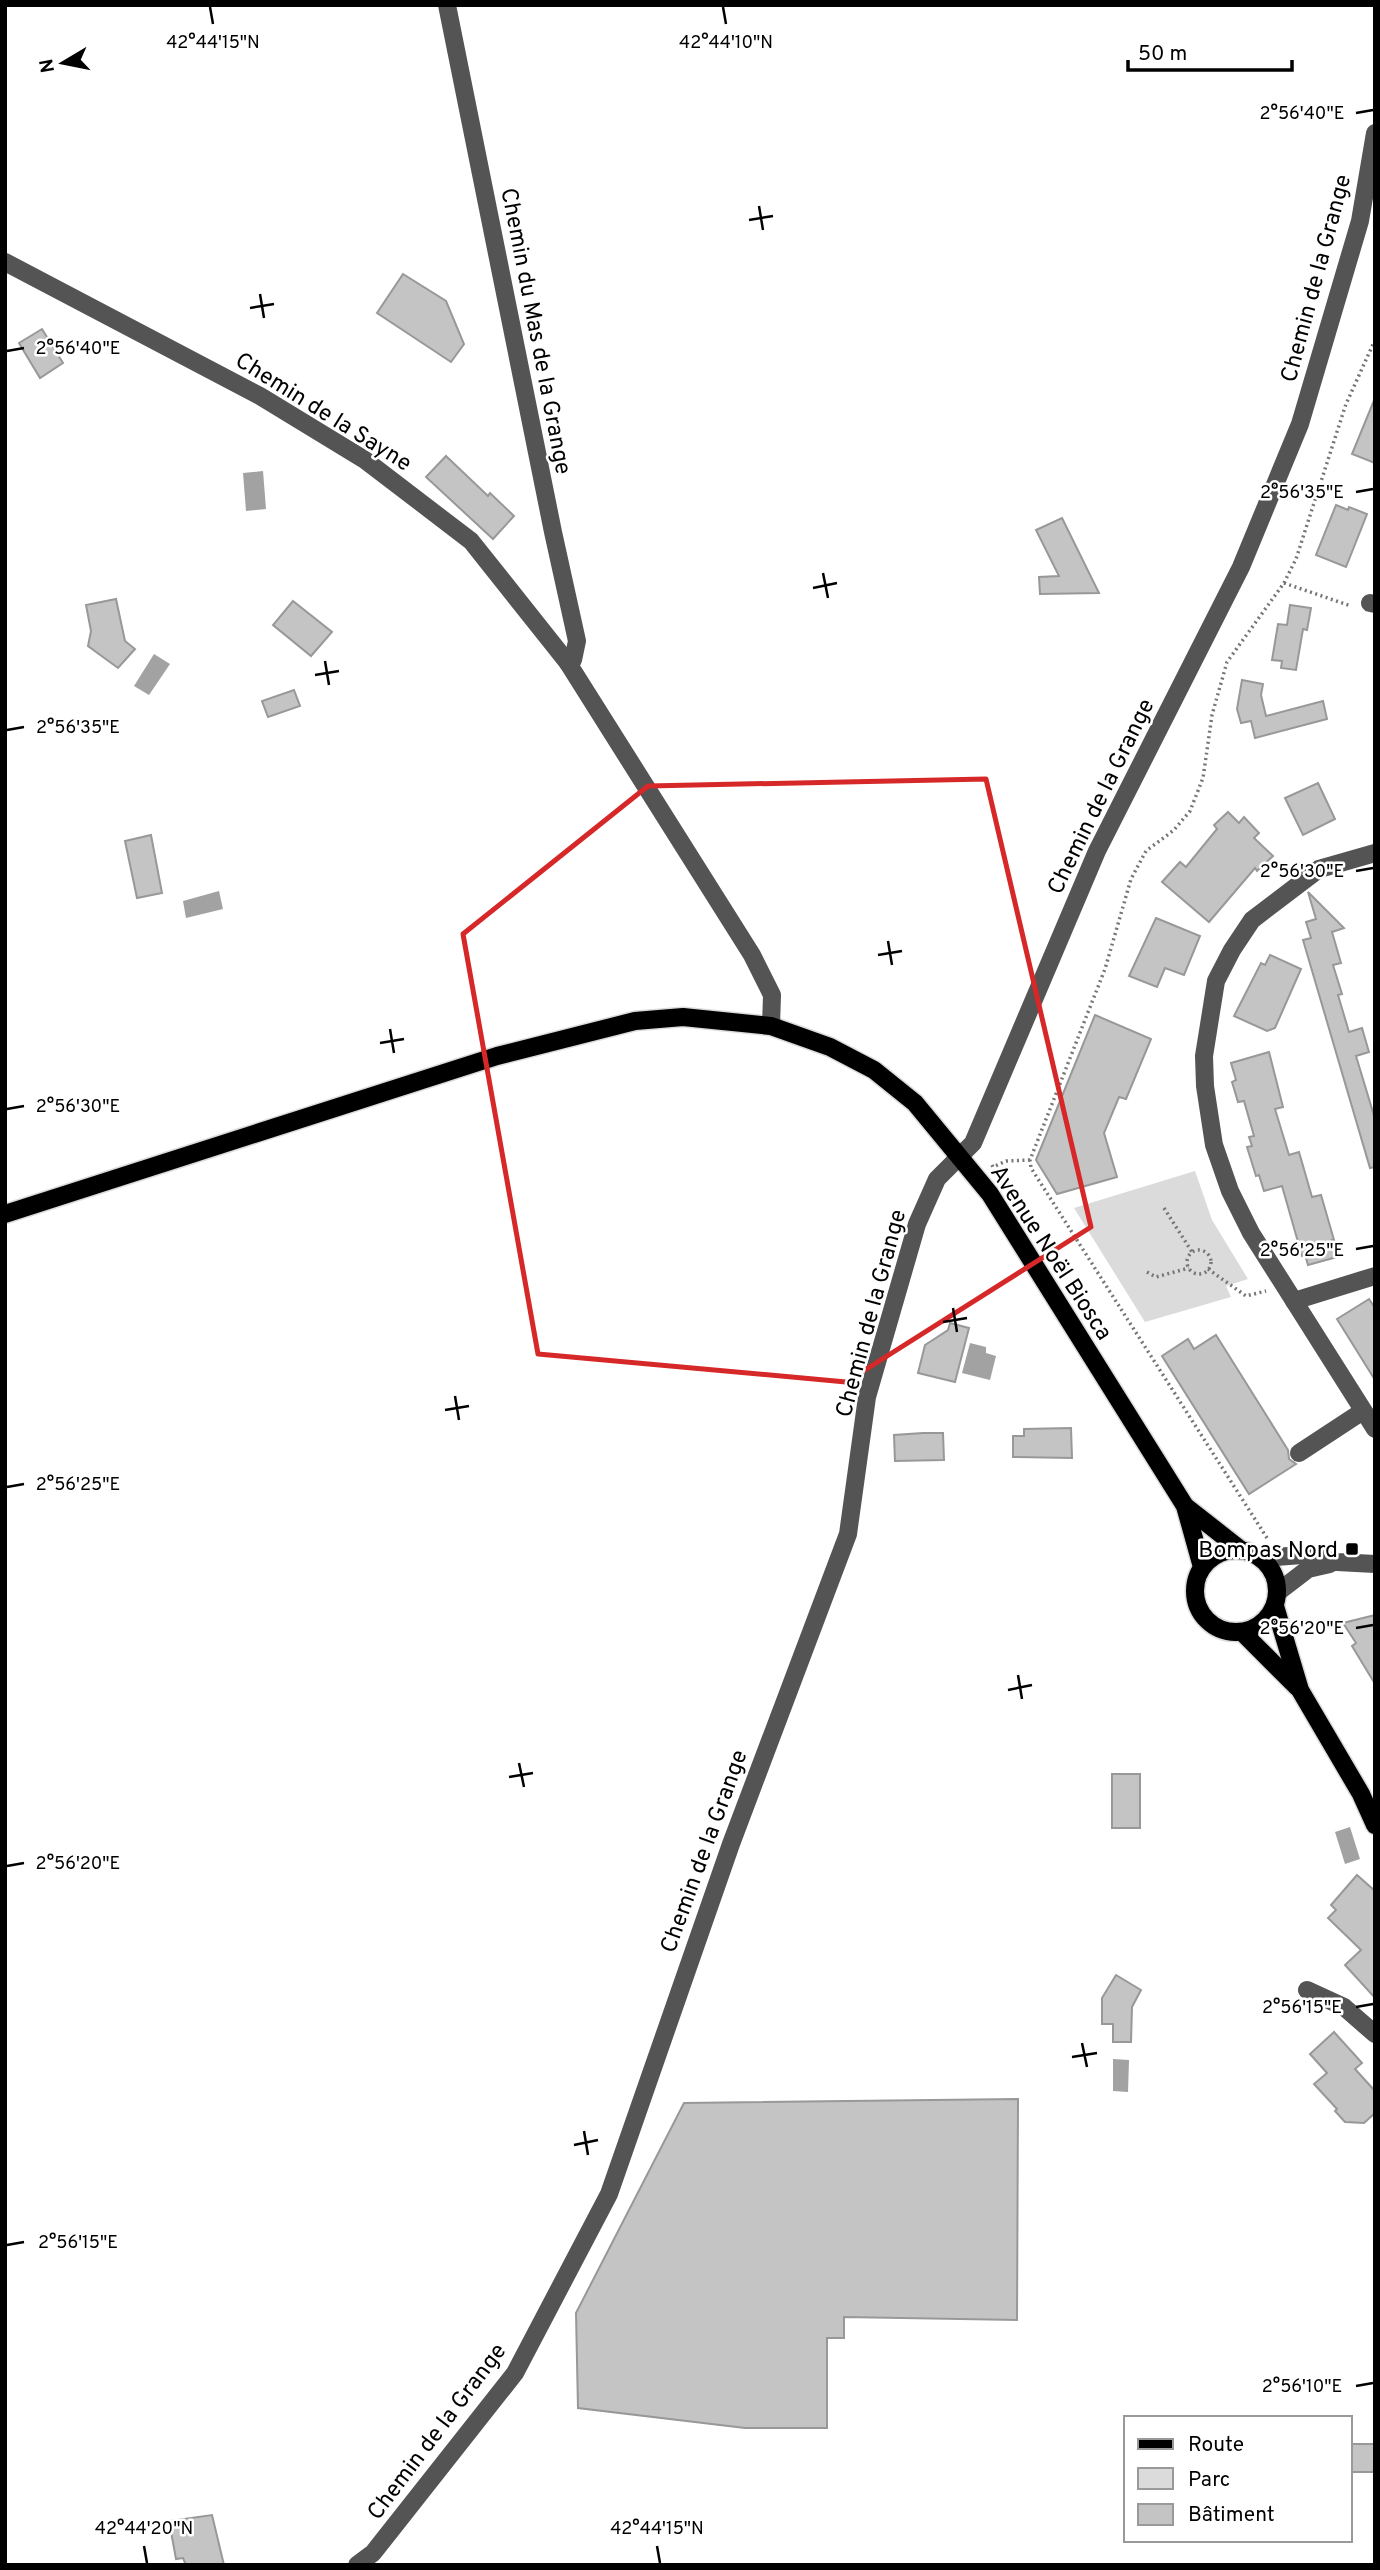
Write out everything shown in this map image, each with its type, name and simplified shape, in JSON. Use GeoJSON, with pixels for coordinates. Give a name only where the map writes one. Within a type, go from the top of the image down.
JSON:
{"type":"FeatureCollection","features":[{"type":"Feature","properties":{"kind":"main road","name":"Avenue Noël Biosca"},"geometry":{"type":"LineString","coordinates":[[5,1214],[497,1056],[635,1021],[683,1017],[771,1026],[830,1047],[874,1070],[915,1103],[990,1194],[1185,1506]]}},
{"type":"Feature","properties":{"kind":"main road"},"geometry":{"type":"LineString","coordinates":[[1185,1506],[1241,1550]]}},
{"type":"Feature","properties":{"kind":"main road"},"geometry":{"type":"LineString","coordinates":[[1185,1506],[1202,1567]]}},
{"type":"Feature","properties":{"kind":"main road"},"geometry":{"type":"LineString","coordinates":[[1276,1599],[1267,1619],[1256,1628],[1228,1632],[1205,1619],[1194,1593],[1196,1579],[1202,1567],[1226,1550],[1267,1552],[1270,1568],[1276,1579],[1276,1599],[1300,1690]]}},
{"type":"Feature","properties":{"kind":"main road"},"geometry":{"type":"LineString","coordinates":[[1242,1632],[1300,1690],[1361,1794],[1375,1825]]}},
{"type":"Feature","properties":{"kind":"main road"},"geometry":{"type":"LineString","coordinates":[[1361,1794],[1375,1807]]}},
{"type":"Feature","properties":{"kind":"street","name":"Chemin du Mas de la Grange"},"geometry":{"type":"LineString","coordinates":[[447,5],[577,641],[573,660],[568,663]]}},
{"type":"Feature","properties":{"kind":"street","name":"Chemin de la Grange"},"geometry":{"type":"LineString","coordinates":[[357,2565],[373,2553],[515,2373],[609,2194],[731,1844],[848,1534],[867,1396],[917,1224],[937,1179],[973,1143],[1097,851],[1241,567],[1300,424],[1360,221],[1375,133]]}},
{"type":"Feature","properties":{"kind":"street","name":"Chemin de la Sayne"},"geometry":{"type":"LineString","coordinates":[[5,262],[260,396],[365,460],[471,541],[568,663],[752,955],[772,995],[771,1026]]}},
{"type":"Feature","properties":{"kind":"street"},"geometry":{"type":"LineString","coordinates":[[1375,853],[1319,869],[1252,920],[1216,981],[1204,1056],[1205,1086],[1214,1145],[1230,1191],[1251,1233],[1375,1429]]}},
{"type":"Feature","properties":{"kind":"street"},"geometry":{"type":"LineString","coordinates":[[1289,1293],[1375,1276]]}},
{"type":"Feature","properties":{"kind":"street"},"geometry":{"type":"LineString","coordinates":[[1299,1453],[1363,1411]]}},
{"type":"Feature","properties":{"kind":"street"},"geometry":{"type":"LineString","coordinates":[[1267,1552],[1337,1562],[1375,1564]]}},
{"type":"Feature","properties":{"kind":"street"},"geometry":{"type":"LineString","coordinates":[[1276,1599],[1308,1569],[1337,1562]]}},
{"type":"Feature","properties":{"kind":"street"},"geometry":{"type":"LineString","coordinates":[[1307,1990],[1344,2007],[1375,2034]]}},
{"type":"Feature","properties":{"kind":"path"},"geometry":{"type":"LineString","coordinates":[[1267,1552],[1031,1168],[1030,1160],[1105,969],[1131,879],[1146,851],[1174,830],[1190,811],[1203,778],[1212,715],[1227,662],[1284,583],[1296,559],[1346,404],[1375,340]]}},
{"type":"Feature","properties":{"kind":"path"},"geometry":{"type":"LineString","coordinates":[[1284,583],[1360,609],[1367,608],[1372,603]]}},
{"type":"Feature","properties":{"kind":"path"},"geometry":{"type":"LineString","coordinates":[[973,1143],[993,1167],[1006,1161],[1030,1160]]}},
{"type":"Feature","properties":{"kind":"path"},"geometry":{"type":"LineString","coordinates":[[1164,1208],[1192,1252]]}},
{"type":"Feature","properties":{"kind":"path"},"geometry":{"type":"LineString","coordinates":[[1198,1250],[1209,1256],[1211,1262],[1208,1269],[1199,1274],[1189,1268],[1187,1263],[1192,1252],[1198,1250]]}},
{"type":"Feature","properties":{"kind":"path"},"geometry":{"type":"LineString","coordinates":[[1147,1272],[1156,1277],[1189,1268]]}},
{"type":"Feature","properties":{"kind":"path"},"geometry":{"type":"LineString","coordinates":[[1208,1269],[1245,1296],[1289,1293]]}},
{"type":"Feature","properties":{"kind":"highlighted area"},"geometry":{"type":"Polygon","coordinates":[[[986,779],[1091,1227],[846,1382],[538,1354],[463,934],[648,786],[986,779]]]}},
{"type":"Feature","properties":{"kind":"green space"},"geometry":{"type":"Polygon","coordinates":[[[1195,1171],[1212,1220],[1248,1279],[1226,1286],[1231,1297],[1145,1322],[1074,1208],[1195,1171]]]}},
{"type":"Feature","properties":{"kind":"shaded area"},"geometry":{"type":"Polygon","coordinates":[[[263,471],[266,509],[246,511],[243,473],[263,471]]]}},
{"type":"Feature","properties":{"kind":"shaded area"},"geometry":{"type":"Polygon","coordinates":[[[154,654],[170,664],[149,695],[134,686],[154,654]]]}},
{"type":"Feature","properties":{"kind":"shaded area"},"geometry":{"type":"Polygon","coordinates":[[[219,891],[223,909],[186,918],[183,901],[219,891]]]}},
{"type":"Feature","properties":{"kind":"shaded area"},"geometry":{"type":"Polygon","coordinates":[[[970,1343],[986,1347],[986,1353],[996,1356],[990,1380],[962,1373],[970,1343]]]}},
{"type":"Feature","properties":{"kind":"shaded area"},"geometry":{"type":"Polygon","coordinates":[[[1350,1827],[1360,1859],[1345,1864],[1335,1832],[1350,1827]]]}},
{"type":"Feature","properties":{"kind":"shaded area"},"geometry":{"type":"Polygon","coordinates":[[[1113,2059],[1129,2060],[1128,2092],[1113,2091],[1113,2059]]]}},
{"type":"Feature","properties":{"kind":"building"},"geometry":{"type":"Polygon","coordinates":[[[403,274],[446,301],[464,344],[451,362],[377,313],[403,274]]]}},
{"type":"Feature","properties":{"kind":"building"},"geometry":{"type":"Polygon","coordinates":[[[42,329],[63,363],[40,378],[19,343],[42,329]]]}},
{"type":"Feature","properties":{"kind":"building"},"geometry":{"type":"Polygon","coordinates":[[[1375,398],[1375,463],[1352,454],[1375,398]]]}},
{"type":"Feature","properties":{"kind":"building"},"geometry":{"type":"Polygon","coordinates":[[[446,456],[488,496],[490,493],[514,516],[493,539],[426,477],[446,456]]]}},
{"type":"Feature","properties":{"kind":"building"},"geometry":{"type":"Polygon","coordinates":[[[1336,505],[1367,514],[1346,567],[1316,555],[1336,505]]]}},
{"type":"Feature","properties":{"kind":"building"},"geometry":{"type":"Polygon","coordinates":[[[1062,518],[1099,593],[1040,594],[1039,577],[1059,576],[1036,530],[1062,518]]]}},
{"type":"Feature","properties":{"kind":"building"},"geometry":{"type":"Polygon","coordinates":[[[116,599],[125,641],[135,649],[118,668],[88,646],[91,631],[86,605],[116,599]]]}},
{"type":"Feature","properties":{"kind":"building"},"geometry":{"type":"Polygon","coordinates":[[[293,601],[332,632],[311,656],[273,625],[293,601]]]}},
{"type":"Feature","properties":{"kind":"building"},"geometry":{"type":"Polygon","coordinates":[[[1290,605],[1311,608],[1307,630],[1303,629],[1296,670],[1281,668],[1282,661],[1272,660],[1278,624],[1287,625],[1290,605]]]}},
{"type":"Feature","properties":{"kind":"building"},"geometry":{"type":"Polygon","coordinates":[[[1242,680],[1263,684],[1261,695],[1266,716],[1323,701],[1327,719],[1255,738],[1251,721],[1241,723],[1237,709],[1242,680]]]}},
{"type":"Feature","properties":{"kind":"building"},"geometry":{"type":"Polygon","coordinates":[[[294,690],[300,706],[268,717],[262,701],[294,690]]]}},
{"type":"Feature","properties":{"kind":"building"},"geometry":{"type":"Polygon","coordinates":[[[1318,783],[1335,819],[1303,835],[1285,798],[1318,783]]]}},
{"type":"Feature","properties":{"kind":"building"},"geometry":{"type":"Polygon","coordinates":[[[1228,812],[1239,823],[1244,817],[1259,833],[1254,838],[1273,856],[1257,871],[1255,868],[1209,922],[1162,882],[1180,862],[1186,867],[1217,829],[1214,825],[1228,812]]]}},
{"type":"Feature","properties":{"kind":"building"},"geometry":{"type":"Polygon","coordinates":[[[151,835],[162,893],[137,898],[125,841],[151,835]]]}},
{"type":"Feature","properties":{"kind":"building"},"geometry":{"type":"Polygon","coordinates":[[[1308,892],[1344,928],[1332,932],[1341,963],[1333,965],[1342,994],[1338,995],[1349,1032],[1362,1028],[1369,1052],[1356,1056],[1375,1119],[1375,1167],[1370,1168],[1303,940],[1311,938],[1306,922],[1316,919],[1308,892]]]}},
{"type":"Feature","properties":{"kind":"building"},"geometry":{"type":"Polygon","coordinates":[[[1156,918],[1200,936],[1184,975],[1165,968],[1157,987],[1129,976],[1156,918]]]}},
{"type":"Feature","properties":{"kind":"building"},"geometry":{"type":"Polygon","coordinates":[[[1270,955],[1301,969],[1275,1028],[1267,1031],[1234,1016],[1261,963],[1265,965],[1270,955]]]}},
{"type":"Feature","properties":{"kind":"building"},"geometry":{"type":"Polygon","coordinates":[[[1095,1015],[1151,1039],[1126,1099],[1119,1097],[1104,1133],[1117,1177],[1057,1194],[1036,1160],[1095,1015]]]}},
{"type":"Feature","properties":{"kind":"building"},"geometry":{"type":"Polygon","coordinates":[[[1269,1052],[1283,1107],[1275,1109],[1289,1155],[1299,1152],[1312,1197],[1321,1195],[1334,1240],[1337,1257],[1308,1265],[1305,1255],[1302,1256],[1282,1186],[1264,1191],[1259,1175],[1256,1176],[1247,1147],[1252,1146],[1249,1137],[1254,1136],[1244,1101],[1238,1102],[1232,1082],[1236,1080],[1231,1063],[1269,1052]]]}},
{"type":"Feature","properties":{"kind":"building"},"geometry":{"type":"Polygon","coordinates":[[[1369,1299],[1375,1308],[1375,1380],[1337,1319],[1369,1299]]]}},
{"type":"Feature","properties":{"kind":"building"},"geometry":{"type":"Polygon","coordinates":[[[950,1323],[969,1328],[955,1382],[918,1373],[925,1345],[948,1330],[950,1323]]]}},
{"type":"Feature","properties":{"kind":"building"},"geometry":{"type":"Polygon","coordinates":[[[1216,1335],[1288,1450],[1289,1459],[1296,1464],[1249,1494],[1162,1356],[1188,1339],[1194,1349],[1216,1335]]]}},
{"type":"Feature","properties":{"kind":"building"},"geometry":{"type":"Polygon","coordinates":[[[1071,1428],[1072,1458],[1013,1457],[1013,1436],[1024,1436],[1024,1429],[1071,1428]]]}},
{"type":"Feature","properties":{"kind":"building"},"geometry":{"type":"Polygon","coordinates":[[[943,1433],[944,1460],[895,1461],[894,1435],[943,1433]]]}},
{"type":"Feature","properties":{"kind":"building"},"geometry":{"type":"Polygon","coordinates":[[[1375,1615],[1375,1684],[1352,1646],[1356,1643],[1343,1623],[1375,1615]]]}},
{"type":"Feature","properties":{"kind":"building"},"geometry":{"type":"Polygon","coordinates":[[[1112,1774],[1140,1774],[1140,1828],[1112,1828],[1112,1774]]]}},
{"type":"Feature","properties":{"kind":"building"},"geometry":{"type":"Polygon","coordinates":[[[1357,1875],[1375,1891],[1375,1998],[1345,1965],[1361,1950],[1328,1918],[1336,1910],[1331,1905],[1357,1875]]]}},
{"type":"Feature","properties":{"kind":"building"},"geometry":{"type":"Polygon","coordinates":[[[1116,1975],[1141,1990],[1132,2007],[1131,2042],[1113,2042],[1113,2024],[1102,2024],[1102,1998],[1116,1975]]]}},
{"type":"Feature","properties":{"kind":"building"},"geometry":{"type":"Polygon","coordinates":[[[1334,2032],[1362,2063],[1355,2069],[1375,2091],[1375,2113],[1364,2123],[1345,2122],[1314,2084],[1327,2073],[1310,2054],[1334,2032]]]}},
{"type":"Feature","properties":{"kind":"building"},"geometry":{"type":"Polygon","coordinates":[[[1018,2099],[1017,2320],[844,2317],[844,2338],[827,2338],[827,2428],[745,2428],[578,2408],[576,2313],[684,2103],[1018,2099]]]}},
{"type":"Feature","properties":{"kind":"building"},"geometry":{"type":"Polygon","coordinates":[[[1352,2444],[1375,2444],[1375,2472],[1352,2472],[1352,2444]]]}},
{"type":"Feature","properties":{"kind":"building"},"geometry":{"type":"Polygon","coordinates":[[[212,2515],[224,2565],[186,2565],[183,2558],[176,2559],[169,2521],[212,2515]]]}},
{"type":"Feature","properties":{"kind":"place","name":"Bompas Nord"},"geometry":{"type":"Point","coordinates":[1352,1549]}}]}
